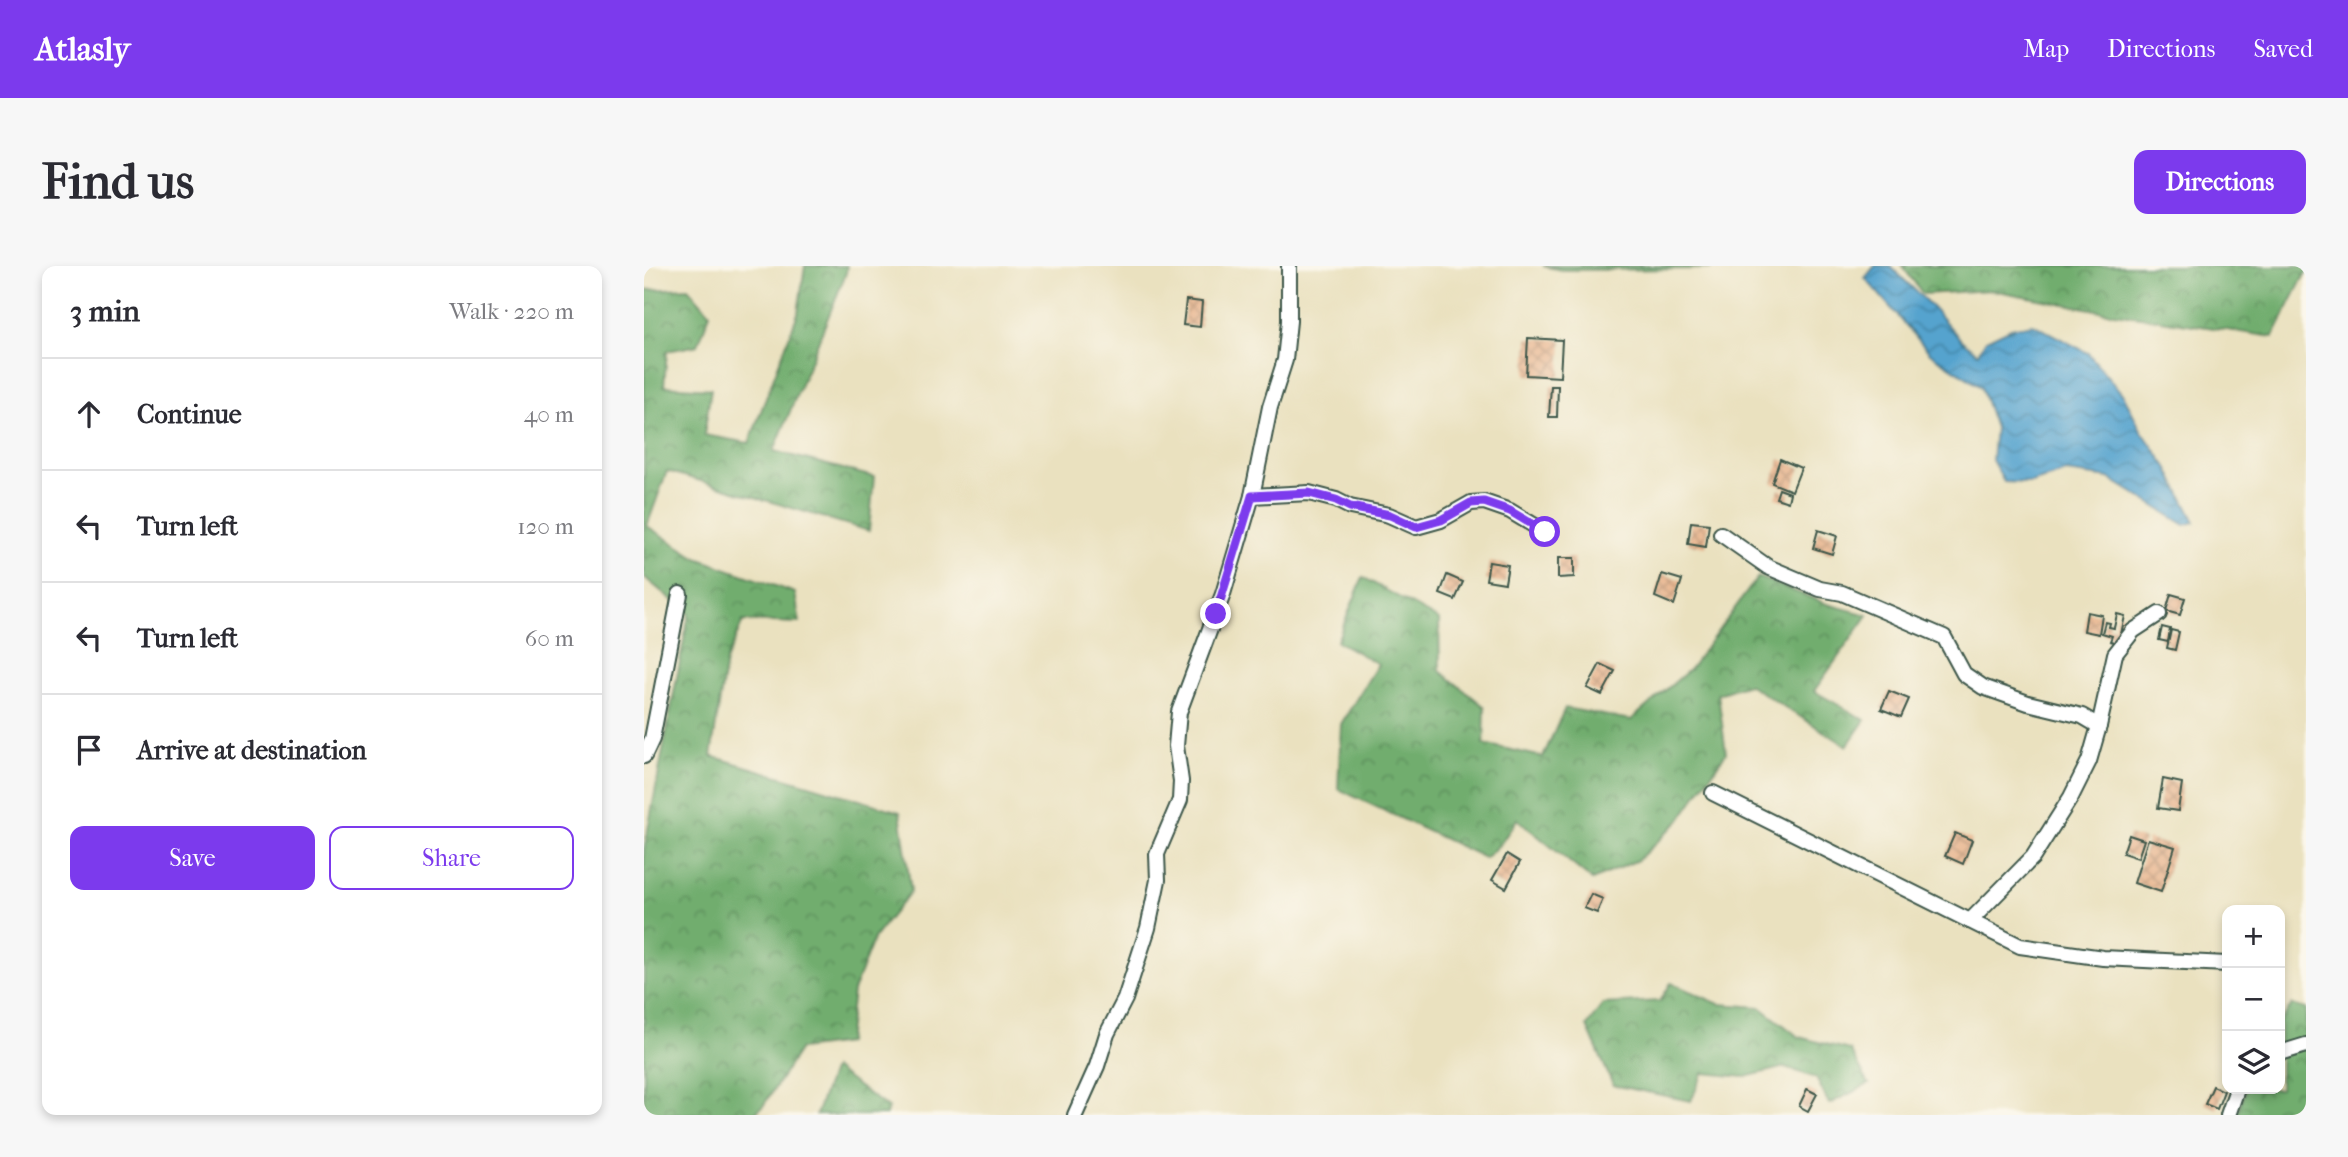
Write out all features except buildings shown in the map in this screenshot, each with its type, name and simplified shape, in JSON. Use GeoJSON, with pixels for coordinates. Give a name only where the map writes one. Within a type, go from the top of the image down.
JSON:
{"type":"FeatureCollection","features":[{"type":"Feature","properties":{"kind":"street"},"geometry":{"type":"LineString","coordinates":[[1075,1115],[1097,1066],[1107,1034],[1125,999],[1148,928],[1158,880],[1157,854],[1180,800],[1181,781],[1176,746],[1179,712],[1223,594],[1252,496],[1270,407],[1285,360],[1289,321],[1289,266]]}},
{"type":"Feature","properties":{"kind":"street"},"geometry":{"type":"LineString","coordinates":[[1252,496],[1309,493],[1336,500],[1350,507],[1390,515],[1416,527],[1441,520],[1471,503],[1484,502],[1510,511],[1545,532]]}},
{"type":"Feature","properties":{"kind":"street"},"geometry":{"type":"LineString","coordinates":[[1721,534],[1768,567],[1820,589],[1842,593],[1944,637],[1964,674],[1983,687],[2028,703],[2082,716],[2099,726]]}},
{"type":"Feature","properties":{"kind":"street"},"geometry":{"type":"LineString","coordinates":[[644,756],[652,739],[680,594]]}},
{"type":"Feature","properties":{"kind":"street"},"geometry":{"type":"LineString","coordinates":[[1970,921],[2033,856],[2071,797],[2089,761],[2115,654],[2133,631],[2159,614]]}},
{"type":"Feature","properties":{"kind":"street"},"geometry":{"type":"LineString","coordinates":[[1713,793],[2020,946],[2103,958],[2222,964]]}},
{"type":"Feature","properties":{"kind":"street"},"geometry":{"type":"LineString","coordinates":[[2285,1051],[2306,1045]]}},
{"type":"Feature","properties":{"kind":"street"},"geometry":{"type":"LineString","coordinates":[[2228,1115],[2235,1094]]}},
{"type":"Feature","properties":{"kind":"green space"},"geometry":{"type":"Polygon","coordinates":[[[805,266],[847,266],[774,451],[874,477],[869,531],[667,471],[647,526],[697,558],[795,593],[800,623],[743,621],[726,661],[711,756],[900,812],[911,891],[874,938],[853,991],[847,1043],[800,1049],[763,1106],[753,1115],[644,1115],[644,850],[689,614],[644,577],[644,290],[688,288],[710,313],[698,345],[667,351],[664,386],[711,389],[704,435],[749,443],[798,313],[805,266]]]}},
{"type":"Feature","properties":{"kind":"green space"},"geometry":{"type":"Polygon","coordinates":[[[1543,266],[1711,266],[1710,269],[1562,270],[1543,266]]]}},
{"type":"Feature","properties":{"kind":"green space"},"geometry":{"type":"Polygon","coordinates":[[[1902,266],[2306,266],[2306,272],[2273,337],[2101,311],[1992,290],[1923,294],[1902,266]]]}},
{"type":"Feature","properties":{"kind":"green space"},"geometry":{"type":"Polygon","coordinates":[[[1363,577],[1439,620],[1440,671],[1485,707],[1484,744],[1543,757],[1565,708],[1631,720],[1690,669],[1758,577],[1827,604],[1868,615],[1814,691],[1865,720],[1847,746],[1748,684],[1718,694],[1726,753],[1679,821],[1638,860],[1592,880],[1517,819],[1501,843],[1485,858],[1338,789],[1341,724],[1378,664],[1337,641],[1363,577]]]}},
{"type":"Feature","properties":{"kind":"green space"},"geometry":{"type":"Polygon","coordinates":[[[1671,983],[1719,1004],[1760,1007],[1799,1037],[1850,1050],[1869,1084],[1829,1104],[1816,1078],[1785,1067],[1745,1077],[1703,1073],[1691,1101],[1613,1085],[1587,1026],[1603,1004],[1660,1001],[1671,983]]]}},
{"type":"Feature","properties":{"kind":"green space"},"geometry":{"type":"Polygon","coordinates":[[[2292,1005],[2306,1009],[2306,1115],[2237,1115],[2244,1094],[2285,1094],[2285,1015],[2292,1005]]]}},
{"type":"Feature","properties":{"kind":"green space"},"geometry":{"type":"Polygon","coordinates":[[[833,1068],[888,1108],[886,1115],[816,1115],[833,1068]]]}},
{"type":"Feature","properties":{"kind":"water"},"geometry":{"type":"Polygon","coordinates":[[[1875,266],[1890,266],[1962,341],[1978,353],[1986,340],[2011,328],[2033,324],[2088,353],[2124,396],[2141,430],[2167,467],[2195,522],[2185,525],[2109,478],[2066,472],[2031,483],[2004,482],[1992,460],[1995,428],[1981,387],[1930,353],[1865,278],[1875,266]]]}},
{"type":"Feature","properties":{"kind":"route"},"geometry":{"type":"LineString","coordinates":[[1216,614],[1252,496],[1309,493],[1336,500],[1350,507],[1390,515],[1416,527],[1441,520],[1471,503],[1484,502],[1510,511],[1545,532]]}}]}
